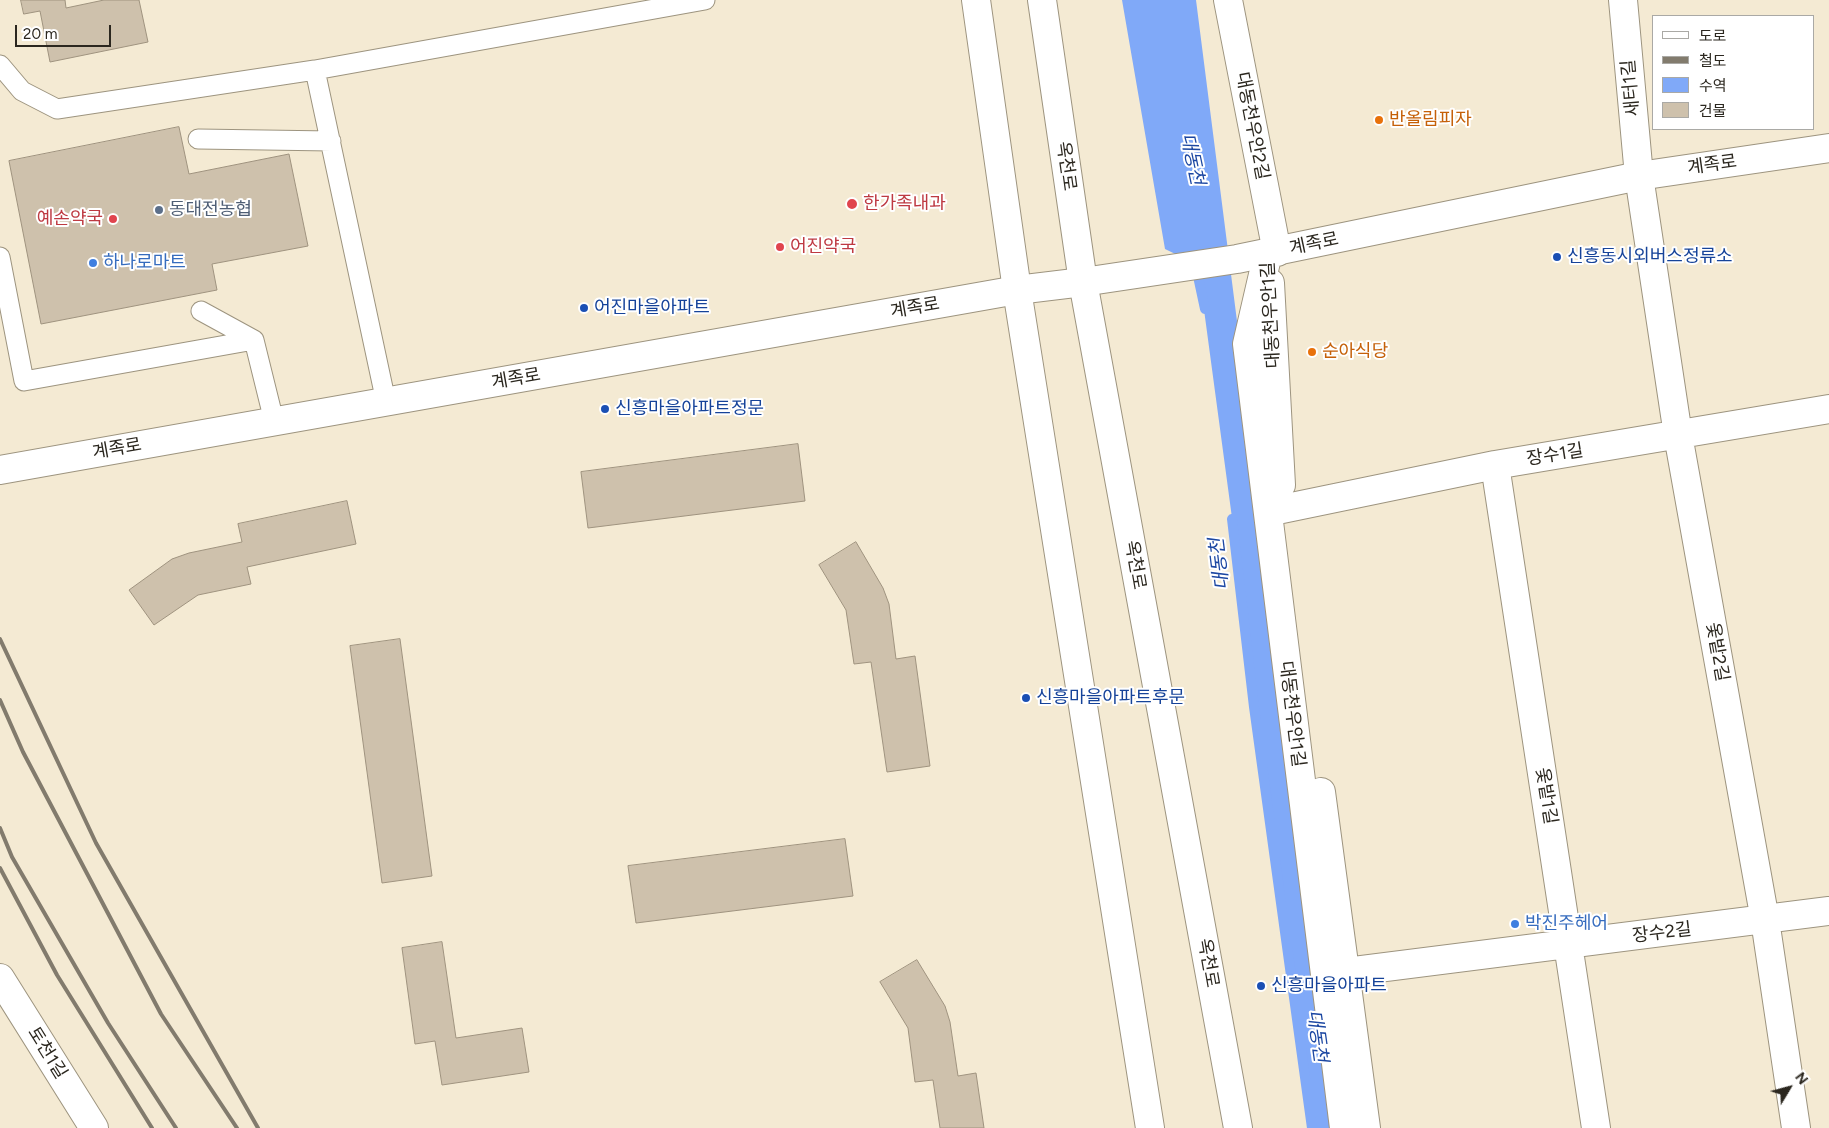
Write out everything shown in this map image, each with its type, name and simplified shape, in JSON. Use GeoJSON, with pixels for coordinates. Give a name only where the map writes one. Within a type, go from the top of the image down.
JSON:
{"type":"FeatureCollection","features":[{"type":"Feature","properties":{"kind":"street"},"geometry":{"type":"LineString","coordinates":[[976,0],[1017,290],[1150,1128]]}},
{"type":"Feature","properties":{"kind":"street","name":"옥천로"},"geometry":{"type":"LineString","coordinates":[[1042,0],[1083,282],[1238,1128]]}},
{"type":"Feature","properties":{"kind":"street","name":"대동천우안2길"},"geometry":{"type":"LineString","coordinates":[[1228,0],[1272,252]]}},
{"type":"Feature","properties":{"kind":"street","name":"새터1길"},"geometry":{"type":"LineString","coordinates":[[1623,0],[1639,176]]}},
{"type":"Feature","properties":{"kind":"street","name":"계족로"},"geometry":{"type":"LineString","coordinates":[[0,470],[1017,290],[1237,259],[1639,176],[1829,148]]}},
{"type":"Feature","properties":{"kind":"street","name":"옻밭2길"},"geometry":{"type":"LineString","coordinates":[[1639,176],[1678,435],[1765,920],[1796,1128]]}},
{"type":"Feature","properties":{"kind":"street","name":"대동천우안1길"},"geometry":{"type":"LineString","coordinates":[[1272,252],[1282,509],[1366,1128]]}},
{"type":"Feature","properties":{"kind":"street","name":"대동천우안1길"},"geometry":{"type":"LineString","coordinates":[[1272,252],[1247,344],[1344,1128]]}},
{"type":"Feature","properties":{"kind":"street","name":"장수1길"},"geometry":{"type":"LineString","coordinates":[[1282,509],[1495,464],[1829,409]]}},
{"type":"Feature","properties":{"kind":"street","name":"옻밭1길"},"geometry":{"type":"LineString","coordinates":[[1495,464],[1596,1128]]}},
{"type":"Feature","properties":{"kind":"street","name":"장수2길"},"geometry":{"type":"LineString","coordinates":[[1346,972],[1829,911]]}},
{"type":"Feature","properties":{"kind":"street","name":"토천1길"},"geometry":{"type":"LineString","coordinates":[[0,978],[94,1128]]}},
{"type":"Feature","properties":{"kind":"lane"},"geometry":{"type":"LineString","coordinates":[[0,65],[22,91],[57,109],[316,70],[705,0]]}},
{"type":"Feature","properties":{"kind":"lane"},"geometry":{"type":"LineString","coordinates":[[316,70],[386,402]]}},
{"type":"Feature","properties":{"kind":"lane"},"geometry":{"type":"LineString","coordinates":[[198,139],[330,141]]}},
{"type":"Feature","properties":{"kind":"lane"},"geometry":{"type":"LineString","coordinates":[[0,257],[24,381],[254,340]]}},
{"type":"Feature","properties":{"kind":"lane"},"geometry":{"type":"LineString","coordinates":[[201,311],[254,340],[274,421]]}},
{"type":"Feature","properties":{"kind":"water"},"geometry":{"type":"Polygon","coordinates":[[[1122,0],[1196,0],[1340,1128],[1314,1128],[1198,265],[1165,249],[1122,0]]]}},
{"type":"Feature","properties":{"kind":"building"},"geometry":{"type":"Polygon","coordinates":[[[21,0],[65,0],[66,8],[104,0],[139,0],[148,42],[50,62],[40,11],[24,14],[21,0]]]}},
{"type":"Feature","properties":{"kind":"building","name":"동대전농협"},"geometry":{"type":"Polygon","coordinates":[[[179,127],[189,174],[289,154],[308,246],[212,264],[217,290],[41,324],[9,161],[179,127]]]}},
{"type":"Feature","properties":{"kind":"building"},"geometry":{"type":"Polygon","coordinates":[[[798,444],[805,501],[588,528],[581,472],[798,444]]]}},
{"type":"Feature","properties":{"kind":"building"},"geometry":{"type":"Polygon","coordinates":[[[347,501],[356,544],[247,567],[251,584],[198,595],[154,625],[129,590],[172,559],[189,553],[242,542],[238,524],[347,501]]]}},
{"type":"Feature","properties":{"kind":"building"},"geometry":{"type":"Polygon","coordinates":[[[856,542],[883,588],[889,604],[896,659],[915,656],[930,766],[887,772],[871,662],[854,664],[846,610],[819,565],[856,542]]]}},
{"type":"Feature","properties":{"kind":"building"},"geometry":{"type":"Polygon","coordinates":[[[400,639],[432,876],[382,883],[350,646],[400,639]]]}},
{"type":"Feature","properties":{"kind":"building"},"geometry":{"type":"Polygon","coordinates":[[[845,839],[853,896],[636,923],[628,866],[845,839]]]}},
{"type":"Feature","properties":{"kind":"building"},"geometry":{"type":"Polygon","coordinates":[[[442,942],[456,1038],[522,1028],[529,1072],[442,1085],[435,1041],[415,1044],[402,948],[442,942]]]}},
{"type":"Feature","properties":{"kind":"building"},"geometry":{"type":"Polygon","coordinates":[[[917,960],[945,1006],[950,1022],[958,1076],[976,1073],[984,1128],[940,1128],[933,1080],[915,1082],[908,1028],[880,982],[917,960]]]}},
{"type":"Feature","properties":{"kind":"waterway","name":"대동천"},"geometry":{"type":"LineString","coordinates":[[1196,267],[1205,309]]}},
{"type":"Feature","properties":{"kind":"waterway","name":"대동천"},"geometry":{"type":"LineString","coordinates":[[1232,519],[1254,707],[1312,1128]]}},
{"type":"Feature","properties":{"kind":"railway"},"geometry":{"type":"LineString","coordinates":[[0,639],[96,843],[258,1128]]}},
{"type":"Feature","properties":{"kind":"railway"},"geometry":{"type":"LineString","coordinates":[[0,700],[23,752],[161,1014],[237,1128]]}},
{"type":"Feature","properties":{"kind":"railway"},"geometry":{"type":"LineString","coordinates":[[0,828],[12,857],[108,1023],[176,1128]]}},
{"type":"Feature","properties":{"kind":"railway"},"geometry":{"type":"LineString","coordinates":[[0,868],[57,975],[152,1128]]}},
{"type":"Feature","properties":{"kind":"place","name":"반올림피자"},"geometry":{"type":"Point","coordinates":[1379,120]}},
{"type":"Feature","properties":{"kind":"place","name":"한가족내과"},"geometry":{"type":"Point","coordinates":[852,204]}},
{"type":"Feature","properties":{"kind":"place","name":"동대전농협"},"geometry":{"type":"Point","coordinates":[159,210]}},
{"type":"Feature","properties":{"kind":"place","name":"예손약국"},"geometry":{"type":"Point","coordinates":[113,219]}},
{"type":"Feature","properties":{"kind":"place","name":"어진약국"},"geometry":{"type":"Point","coordinates":[780,247]}},
{"type":"Feature","properties":{"kind":"place","name":"신흥동시외버스정류소"},"geometry":{"type":"Point","coordinates":[1557,257]}},
{"type":"Feature","properties":{"kind":"place","name":"하나로마트"},"geometry":{"type":"Point","coordinates":[93,263]}},
{"type":"Feature","properties":{"kind":"place","name":"어진마을아파트"},"geometry":{"type":"Point","coordinates":[584,308]}},
{"type":"Feature","properties":{"kind":"place","name":"순아식당"},"geometry":{"type":"Point","coordinates":[1312,352]}},
{"type":"Feature","properties":{"kind":"place","name":"신흥마을아파트정문"},"geometry":{"type":"Point","coordinates":[605,409]}},
{"type":"Feature","properties":{"kind":"place","name":"신흥마을아파트후문"},"geometry":{"type":"Point","coordinates":[1026,698]}},
{"type":"Feature","properties":{"kind":"place","name":"박진주헤어"},"geometry":{"type":"Point","coordinates":[1515,924]}},
{"type":"Feature","properties":{"kind":"place","name":"신흥마을아파트"},"geometry":{"type":"Point","coordinates":[1261,986]}}]}
